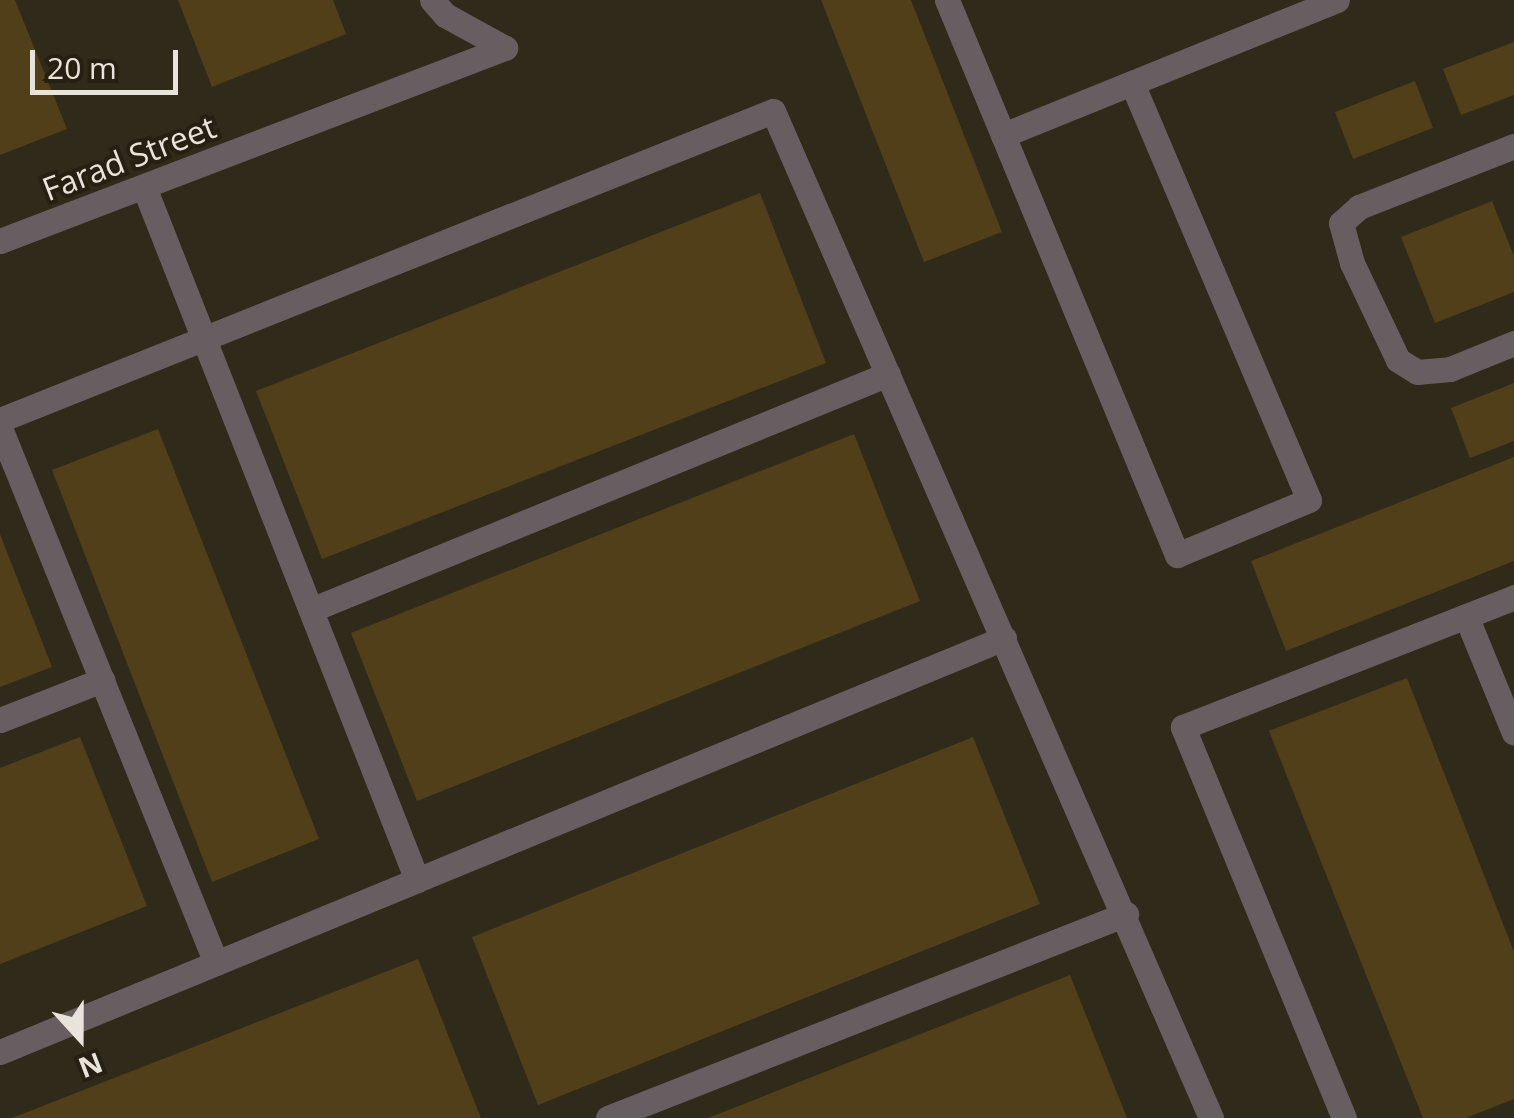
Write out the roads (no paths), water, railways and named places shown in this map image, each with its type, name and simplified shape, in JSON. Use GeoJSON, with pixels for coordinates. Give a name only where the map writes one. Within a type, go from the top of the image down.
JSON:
{"type":"FeatureCollection","features":[{"type":"Feature","properties":{"kind":"street","name":"Farad Street"},"geometry":{"type":"LineString","coordinates":[[0,242],[505,48],[446,15],[432,0]]}},
{"type":"Feature","properties":{"kind":"street"},"geometry":{"type":"LineString","coordinates":[[947,0],[1177,556],[1309,500],[1132,83]]}},
{"type":"Feature","properties":{"kind":"street"},"geometry":{"type":"LineString","coordinates":[[1003,135],[1337,0]]}},
{"type":"Feature","properties":{"kind":"street"},"geometry":{"type":"LineString","coordinates":[[216,963],[0,424],[772,110],[1126,914],[1211,1118]]}},
{"type":"Feature","properties":{"kind":"street"},"geometry":{"type":"LineString","coordinates":[[1514,146],[1359,207],[1341,223],[1352,263],[1398,360],[1417,372],[1450,369],[1514,343]]}},
{"type":"Feature","properties":{"kind":"street"},"geometry":{"type":"LineString","coordinates":[[144,187],[208,337],[417,880]]}},
{"type":"Feature","properties":{"kind":"street"},"geometry":{"type":"LineString","coordinates":[[312,609],[888,374]]}},
{"type":"Feature","properties":{"kind":"street"},"geometry":{"type":"LineString","coordinates":[[1344,1118],[1184,727],[1514,597]]}},
{"type":"Feature","properties":{"kind":"street"},"geometry":{"type":"LineString","coordinates":[[1466,616],[1514,734]]}},
{"type":"Feature","properties":{"kind":"street"},"geometry":{"type":"LineString","coordinates":[[0,1052],[1004,638]]}},
{"type":"Feature","properties":{"kind":"street"},"geometry":{"type":"LineString","coordinates":[[0,720],[102,680]]}},
{"type":"Feature","properties":{"kind":"street"},"geometry":{"type":"LineString","coordinates":[[608,1118],[1126,914]]}}]}
